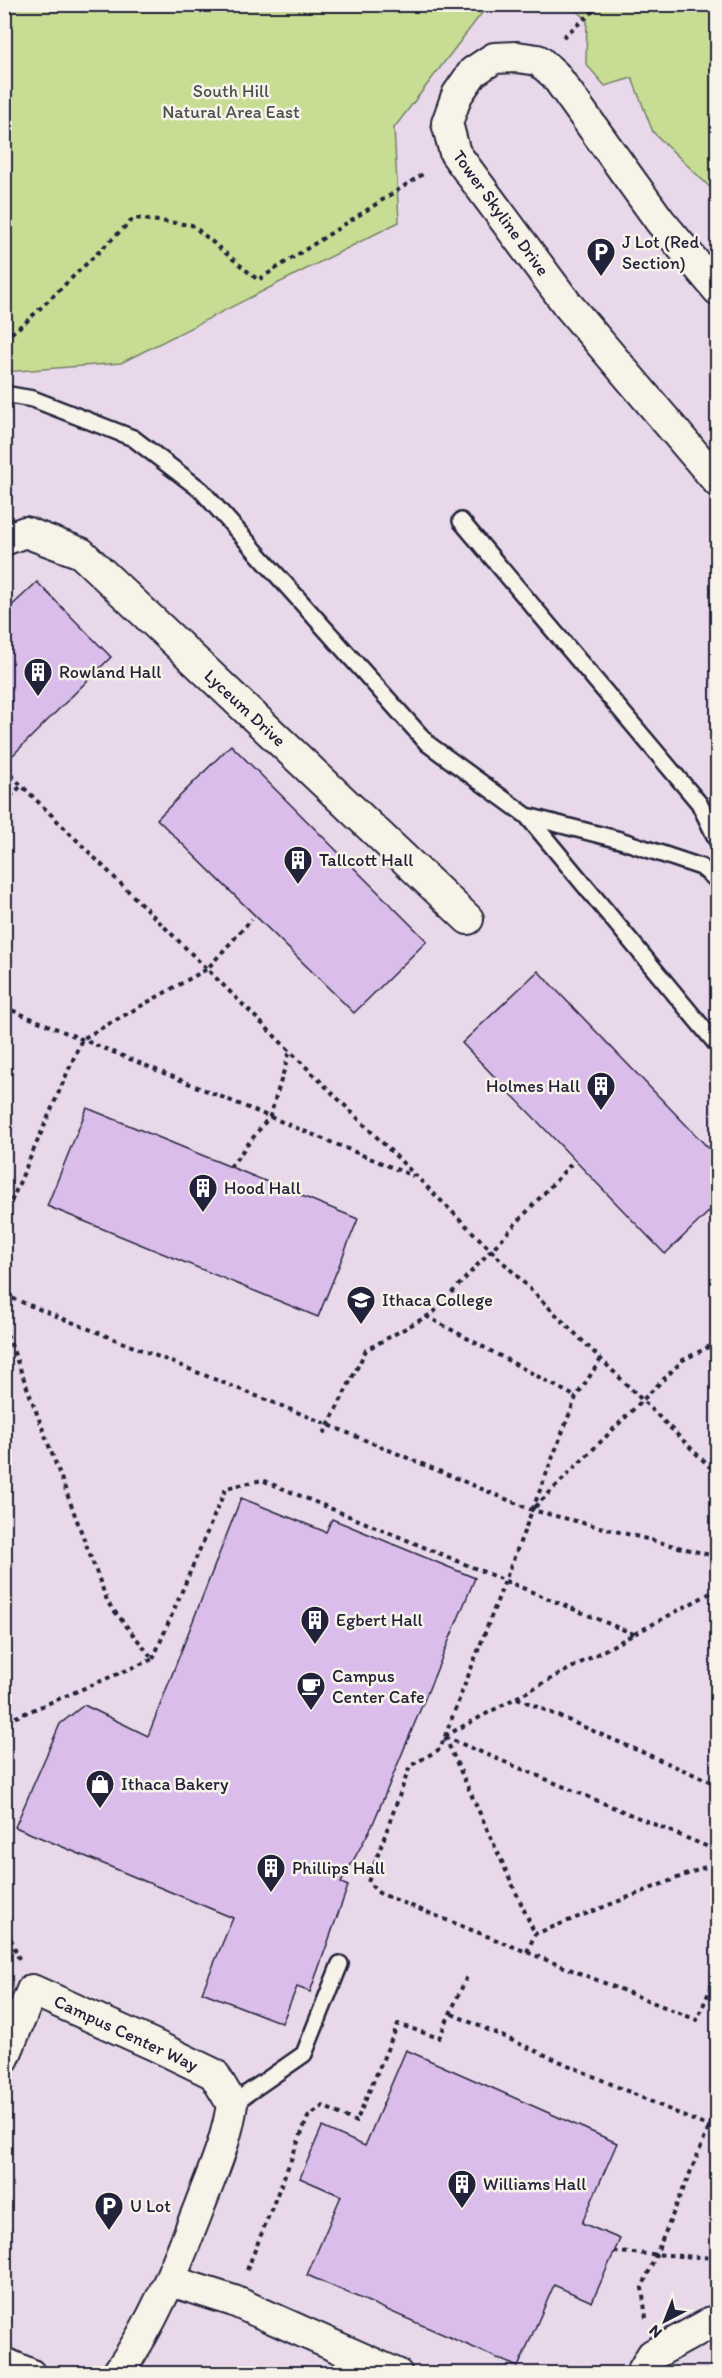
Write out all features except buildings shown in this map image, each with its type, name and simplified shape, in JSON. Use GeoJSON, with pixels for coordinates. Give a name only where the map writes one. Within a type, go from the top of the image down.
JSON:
{"type":"FeatureCollection","features":[{"type":"Feature","properties":{"kind":"street","name":"Tower Skyline Drive"},"geometry":{"type":"LineString","coordinates":[[538,60],[517,57],[494,58],[473,72],[457,95],[447,123],[455,153],[567,304],[717,482]]}},
{"type":"Feature","properties":{"kind":"street"},"geometry":{"type":"LineString","coordinates":[[538,60],[555,75],[660,221],[717,290]]}},
{"type":"Feature","properties":{"kind":"street","name":"Lyceum Drive"},"geometry":{"type":"LineString","coordinates":[[4,540],[25,532],[81,553],[468,919]]}},
{"type":"Feature","properties":{"kind":"street","name":"Campus Center Way"},"geometry":{"type":"LineString","coordinates":[[4,2058],[32,1990],[214,2074],[232,2104]]}},
{"type":"Feature","properties":{"kind":"street"},"geometry":{"type":"LineString","coordinates":[[117,2373],[137,2346],[171,2281],[228,2132],[232,2104]]}},
{"type":"Feature","properties":{"kind":"street"},"geometry":{"type":"LineString","coordinates":[[171,2281],[234,2301],[397,2373]]}},
{"type":"Feature","properties":{"kind":"street"},"geometry":{"type":"LineString","coordinates":[[646,2364],[717,2319]]}},
{"type":"Feature","properties":{"kind":"street"},"geometry":{"type":"LineString","coordinates":[[4,2363],[30,2373]]}},
{"type":"Feature","properties":{"kind":"lane"},"geometry":{"type":"LineString","coordinates":[[4,394],[33,399],[133,438],[201,490],[428,744],[527,816],[717,1046]]}},
{"type":"Feature","properties":{"kind":"lane"},"geometry":{"type":"LineString","coordinates":[[461,521],[699,803],[717,842]]}},
{"type":"Feature","properties":{"kind":"lane"},"geometry":{"type":"LineString","coordinates":[[527,816],[620,840],[702,867],[717,881]]}},
{"type":"Feature","properties":{"kind":"lane"},"geometry":{"type":"LineString","coordinates":[[232,2104],[304,2054],[340,1964]]}},
{"type":"Feature","properties":{"kind":"path"},"geometry":{"type":"LineString","coordinates":[[538,60],[602,4]]}},
{"type":"Feature","properties":{"kind":"path"},"geometry":{"type":"LineString","coordinates":[[4,339],[35,313],[134,218],[192,225],[258,280],[455,153]]}},
{"type":"Feature","properties":{"kind":"path"},"geometry":{"type":"LineString","coordinates":[[11,775],[717,1475]]}},
{"type":"Feature","properties":{"kind":"path"},"geometry":{"type":"LineString","coordinates":[[4,803],[22,785]]}},
{"type":"Feature","properties":{"kind":"path"},"geometry":{"type":"LineString","coordinates":[[4,1218],[82,1039],[207,969],[252,919]]}},
{"type":"Feature","properties":{"kind":"path"},"geometry":{"type":"LineString","coordinates":[[4,1007],[417,1177]]}},
{"type":"Feature","properties":{"kind":"path"},"geometry":{"type":"LineString","coordinates":[[230,1167],[270,1116],[290,1051]]}},
{"type":"Feature","properties":{"kind":"path"},"geometry":{"type":"LineString","coordinates":[[324,1434],[366,1350],[433,1313],[572,1163]]}},
{"type":"Feature","properties":{"kind":"path"},"geometry":{"type":"LineString","coordinates":[[4,1196],[13,1199]]}},
{"type":"Feature","properties":{"kind":"path"},"geometry":{"type":"LineString","coordinates":[[4,1295],[329,1425],[532,1510],[717,1557]]}},
{"type":"Feature","properties":{"kind":"path"},"geometry":{"type":"LineString","coordinates":[[426,1316],[576,1397]]}},
{"type":"Feature","properties":{"kind":"path"},"geometry":{"type":"LineString","coordinates":[[4,1326],[108,1603],[153,1659]]}},
{"type":"Feature","properties":{"kind":"path"},"geometry":{"type":"LineString","coordinates":[[532,1510],[683,1360],[717,1342]]}},
{"type":"Feature","properties":{"kind":"path"},"geometry":{"type":"LineString","coordinates":[[601,1359],[576,1397],[440,1749],[410,1766],[368,1882],[379,1893],[698,2020],[717,1971]]}},
{"type":"Feature","properties":{"kind":"path"},"geometry":{"type":"LineString","coordinates":[[4,1722],[153,1659],[226,1488],[262,1480],[636,1635]]}},
{"type":"Feature","properties":{"kind":"path"},"geometry":{"type":"LineString","coordinates":[[444,1736],[636,1635],[717,1589]]}},
{"type":"Feature","properties":{"kind":"path"},"geometry":{"type":"LineString","coordinates":[[517,1698],[717,1785]]}},
{"type":"Feature","properties":{"kind":"path"},"geometry":{"type":"LineString","coordinates":[[444,1736],[717,1851]]}},
{"type":"Feature","properties":{"kind":"path"},"geometry":{"type":"LineString","coordinates":[[444,1736],[535,1934]]}},
{"type":"Feature","properties":{"kind":"path"},"geometry":{"type":"LineString","coordinates":[[526,1952],[535,1934],[717,1862]]}},
{"type":"Feature","properties":{"kind":"path"},"geometry":{"type":"LineString","coordinates":[[234,2301],[308,2117],[323,2106],[356,2122],[398,2024],[439,2038],[452,2014],[468,1974]]}},
{"type":"Feature","properties":{"kind":"path"},"geometry":{"type":"LineString","coordinates":[[452,2014],[717,2131]]}},
{"type":"Feature","properties":{"kind":"path"},"geometry":{"type":"LineString","coordinates":[[646,2364],[642,2288],[717,2106]]}},
{"type":"Feature","properties":{"kind":"path"},"geometry":{"type":"LineString","coordinates":[[614,2252],[717,2258]]}},
{"type":"Feature","properties":{"kind":"shaded area","name":"Ithaca College"},"geometry":{"type":"Polygon","coordinates":[[[447,5],[569,5],[587,19],[632,78],[653,132],[717,191],[717,2373],[5,2373],[4,268],[447,5]]]}},
{"type":"Feature","properties":{"kind":"green space","name":"South Hill Natural Area East"},"geometry":{"type":"Polygon","coordinates":[[[4,5],[488,5],[394,128],[399,222],[121,363],[5,372],[4,5]]]}},
{"type":"Feature","properties":{"kind":"green space"},"geometry":{"type":"Polygon","coordinates":[[[569,5],[717,5],[717,194],[653,132],[632,78],[605,86],[586,64],[587,19],[569,5]]]}},
{"type":"Feature","properties":{"kind":"place","name":"J Lot (Red Section)"},"geometry":{"type":"Point","coordinates":[601,278]}},
{"type":"Feature","properties":{"kind":"place","name":"Rowland Hall"},"geometry":{"type":"Point","coordinates":[38,698]}},
{"type":"Feature","properties":{"kind":"place","name":"Tallcott Hall"},"geometry":{"type":"Point","coordinates":[298,886]}},
{"type":"Feature","properties":{"kind":"place","name":"Holmes Hall"},"geometry":{"type":"Point","coordinates":[601,1112]}},
{"type":"Feature","properties":{"kind":"place","name":"Hood Hall"},"geometry":{"type":"Point","coordinates":[203,1214]}},
{"type":"Feature","properties":{"kind":"place","name":"Ithaca College"},"geometry":{"type":"Point","coordinates":[361,1326]}},
{"type":"Feature","properties":{"kind":"place","name":"Egbert Hall"},"geometry":{"type":"Point","coordinates":[315,1646]}},
{"type":"Feature","properties":{"kind":"place","name":"Campus Center Cafe"},"geometry":{"type":"Point","coordinates":[311,1712]}},
{"type":"Feature","properties":{"kind":"place","name":"Ithaca Bakery"},"geometry":{"type":"Point","coordinates":[100,1810]}},
{"type":"Feature","properties":{"kind":"place","name":"Phillips Hall"},"geometry":{"type":"Point","coordinates":[271,1894]}},
{"type":"Feature","properties":{"kind":"place","name":"Williams Hall"},"geometry":{"type":"Point","coordinates":[462,2210]}},
{"type":"Feature","properties":{"kind":"place","name":"U Lot"},"geometry":{"type":"Point","coordinates":[109,2232]}}]}
